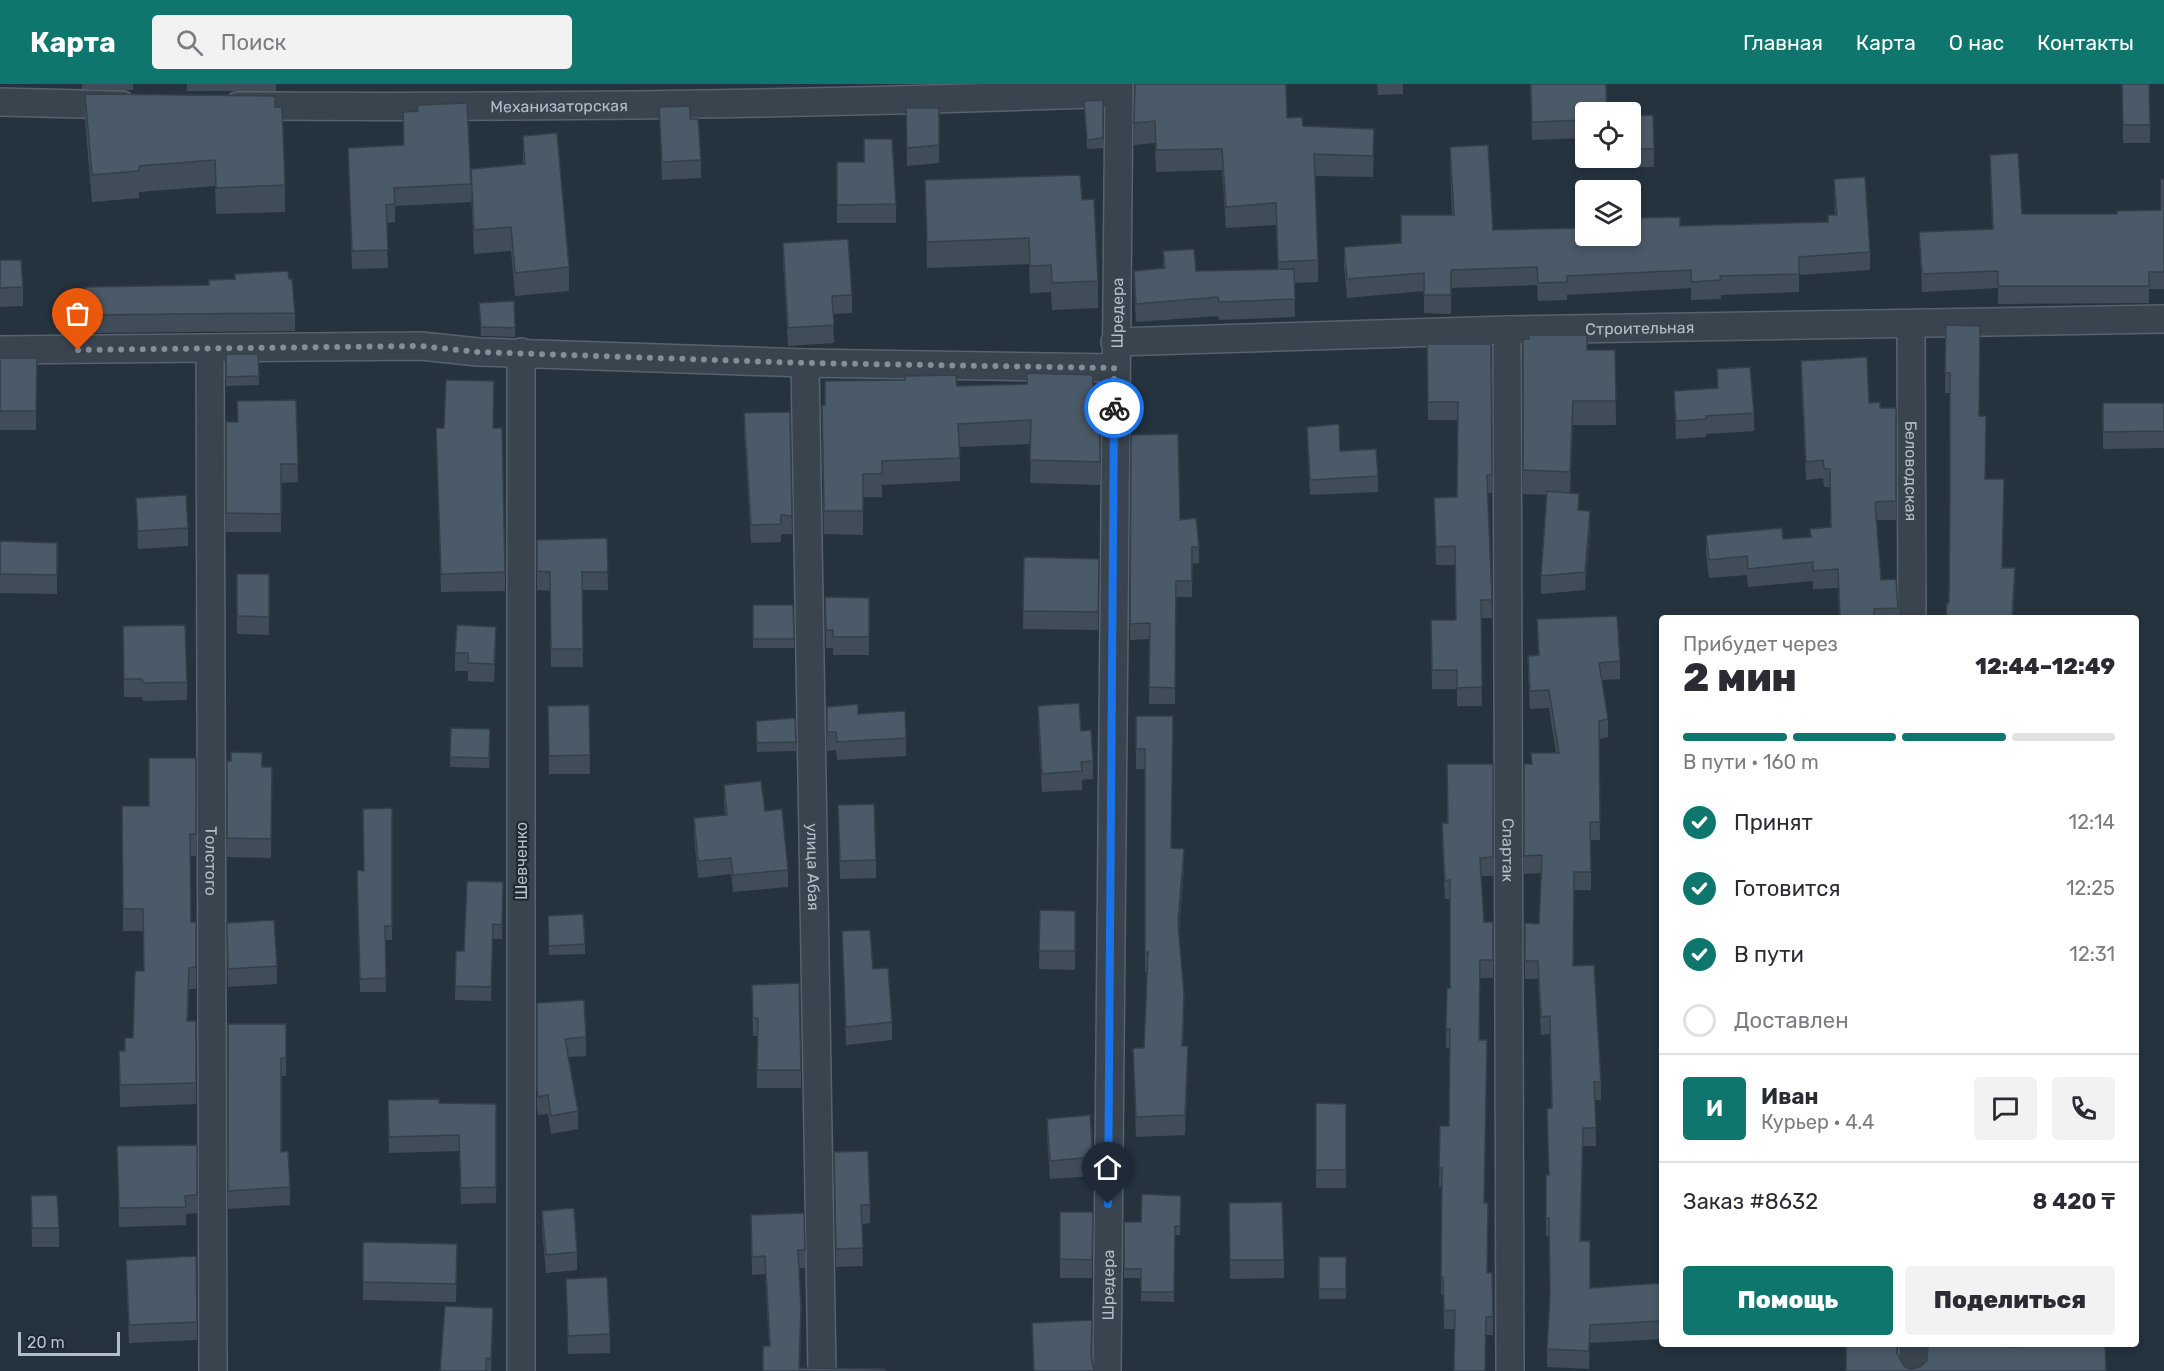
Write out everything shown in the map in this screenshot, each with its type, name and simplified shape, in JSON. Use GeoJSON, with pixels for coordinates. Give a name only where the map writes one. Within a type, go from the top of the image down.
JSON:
{"type":"FeatureCollection","features":[{"type":"Feature","properties":{"kind":"street","name":"Механизаторская"},"geometry":{"type":"LineString","coordinates":[[208,106],[370,107],[931,100],[1119,89]]}},
{"type":"Feature","properties":{"kind":"street","name":"Шредера"},"geometry":{"type":"LineString","coordinates":[[1107,1371],[1119,89]]}},
{"type":"Feature","properties":{"kind":"street"},"geometry":{"type":"LineString","coordinates":[[0,102],[150,106]]}},
{"type":"Feature","properties":{"kind":"street","name":"Строительная"},"geometry":{"type":"LineString","coordinates":[[0,350],[421,346],[478,352],[805,363],[1115,355],[1508,330],[2164,319]]}},
{"type":"Feature","properties":{"kind":"street","name":"Беловодская"},"geometry":{"type":"LineString","coordinates":[[1911,324],[1912,615]]}},
{"type":"Feature","properties":{"kind":"street","name":"Спартак"},"geometry":{"type":"LineString","coordinates":[[1508,330],[1510,1371]]}},
{"type":"Feature","properties":{"kind":"street","name":"Толстого"},"geometry":{"type":"LineString","coordinates":[[210,349],[213,1371]]}},
{"type":"Feature","properties":{"kind":"street","name":"Шевченко"},"geometry":{"type":"LineString","coordinates":[[521,352],[521,1371]]}},
{"type":"Feature","properties":{"kind":"street","name":"улица Абая"},"geometry":{"type":"LineString","coordinates":[[805,363],[822,1371]]}},
{"type":"Feature","properties":{"kind":"street"},"geometry":{"type":"LineString","coordinates":[[1913,1347],[1913,1371]]}},
{"type":"Feature","properties":{"kind":"building"},"geometry":{"type":"Polygon","coordinates":[[[1135,84],[1286,84],[1287,118],[1302,117],[1303,126],[1374,129],[1373,156],[1314,154],[1318,260],[1278,262],[1276,203],[1226,207],[1222,149],[1156,150],[1155,121],[1134,123],[1135,84]]]}},
{"type":"Feature","properties":{"kind":"building"},"geometry":{"type":"Polygon","coordinates":[[[1531,84],[1606,84],[1607,102],[1575,102],[1575,120],[1532,122],[1531,84]]]}},
{"type":"Feature","properties":{"kind":"building"},"geometry":{"type":"Polygon","coordinates":[[[2122,84],[2149,84],[2150,125],[2123,125],[2122,84]]]}},
{"type":"Feature","properties":{"kind":"building"},"geometry":{"type":"Polygon","coordinates":[[[85,94],[275,96],[275,107],[282,107],[285,185],[216,188],[215,160],[139,166],[139,171],[92,175],[85,94]]]}},
{"type":"Feature","properties":{"kind":"building"},"geometry":{"type":"Polygon","coordinates":[[[1103,100],[1103,138],[1087,140],[1084,101],[1103,100]]]}},
{"type":"Feature","properties":{"kind":"building"},"geometry":{"type":"Polygon","coordinates":[[[467,103],[471,184],[394,188],[395,204],[386,205],[388,250],[352,251],[348,148],[404,145],[403,112],[418,111],[417,105],[467,103]]]}},
{"type":"Feature","properties":{"kind":"building"},"geometry":{"type":"Polygon","coordinates":[[[690,106],[690,119],[698,119],[701,160],[662,162],[659,107],[690,106]]]}},
{"type":"Feature","properties":{"kind":"building"},"geometry":{"type":"Polygon","coordinates":[[[906,108],[939,108],[939,145],[907,148],[906,108]]]}},
{"type":"Feature","properties":{"kind":"building"},"geometry":{"type":"Polygon","coordinates":[[[1653,115],[1654,149],[1641,149],[1641,116],[1653,115]]]}},
{"type":"Feature","properties":{"kind":"building"},"geometry":{"type":"Polygon","coordinates":[[[557,133],[569,267],[515,273],[511,227],[474,230],[471,169],[525,164],[523,136],[557,133]]]}},
{"type":"Feature","properties":{"kind":"building"},"geometry":{"type":"Polygon","coordinates":[[[864,139],[892,139],[896,204],[837,205],[837,162],[864,162],[864,139]]]}},
{"type":"Feature","properties":{"kind":"building"},"geometry":{"type":"Polygon","coordinates":[[[1488,145],[1493,230],[1575,228],[1575,246],[1641,246],[1641,218],[1680,217],[1680,226],[1828,222],[1828,215],[1837,215],[1834,179],[1865,177],[1870,252],[1799,257],[1799,274],[1720,276],[1721,280],[1691,282],[1691,270],[1567,276],[1567,282],[1538,283],[1537,267],[1451,270],[1451,295],[1424,295],[1424,273],[1347,279],[1344,247],[1401,243],[1401,215],[1454,215],[1450,147],[1488,145]]]}},
{"type":"Feature","properties":{"kind":"building"},"geometry":{"type":"Polygon","coordinates":[[[2018,153],[2022,214],[2117,214],[2117,211],[2161,210],[2161,179],[2164,179],[2164,272],[2149,272],[2149,286],[1998,286],[1998,271],[1922,274],[1919,232],[1993,229],[1990,155],[2018,153]]]}},
{"type":"Feature","properties":{"kind":"building"},"geometry":{"type":"Polygon","coordinates":[[[1080,175],[1082,200],[1094,199],[1098,281],[1052,283],[1051,265],[1030,266],[1029,238],[927,242],[925,180],[1080,175]]]}},
{"type":"Feature","properties":{"kind":"building"},"geometry":{"type":"Polygon","coordinates":[[[848,239],[852,295],[832,296],[834,325],[788,328],[783,243],[848,239]]]}},
{"type":"Feature","properties":{"kind":"building"},"geometry":{"type":"Polygon","coordinates":[[[1194,249],[1196,271],[1294,269],[1295,299],[1219,302],[1218,297],[1136,304],[1134,271],[1165,268],[1163,251],[1194,249]]]}},
{"type":"Feature","properties":{"kind":"building"},"geometry":{"type":"Polygon","coordinates":[[[0,260],[21,260],[23,287],[0,288],[0,260]]]}},
{"type":"Feature","properties":{"kind":"building"},"geometry":{"type":"Polygon","coordinates":[[[288,271],[289,279],[292,279],[295,313],[86,315],[85,287],[209,285],[209,280],[235,279],[235,274],[288,271]]]}},
{"type":"Feature","properties":{"kind":"building"},"geometry":{"type":"Polygon","coordinates":[[[514,301],[515,328],[481,327],[479,303],[514,301]]]}},
{"type":"Feature","properties":{"kind":"building"},"geometry":{"type":"Polygon","coordinates":[[[1946,325],[1980,326],[1979,416],[1986,416],[1985,479],[2004,479],[2002,568],[2015,568],[2012,615],[1946,615],[1947,603],[1949,603],[1950,373],[1945,373],[1946,325]]]}},
{"type":"Feature","properties":{"kind":"building"},"geometry":{"type":"Polygon","coordinates":[[[1529,335],[1587,335],[1587,350],[1615,350],[1616,401],[1573,401],[1570,472],[1523,470],[1523,339],[1529,339],[1529,335]]]}},
{"type":"Feature","properties":{"kind":"building"},"geometry":{"type":"Polygon","coordinates":[[[1427,344],[1491,344],[1492,475],[1487,475],[1492,600],[1481,600],[1482,687],[1457,688],[1457,670],[1432,670],[1431,620],[1456,620],[1455,546],[1436,547],[1434,498],[1457,497],[1458,402],[1428,402],[1427,344]]]}},
{"type":"Feature","properties":{"kind":"building"},"geometry":{"type":"Polygon","coordinates":[[[226,354],[258,354],[259,376],[226,377],[226,354]]]}},
{"type":"Feature","properties":{"kind":"building"},"geometry":{"type":"Polygon","coordinates":[[[1867,357],[1869,403],[1880,402],[1880,408],[1896,408],[1896,501],[1875,502],[1881,580],[1896,579],[1898,608],[1874,609],[1874,615],[1840,615],[1838,569],[1813,571],[1813,562],[1748,569],[1747,556],[1709,560],[1706,535],[1782,528],[1783,539],[1811,537],[1810,529],[1831,527],[1830,469],[1824,469],[1823,460],[1806,462],[1801,361],[1867,357]]]}},
{"type":"Feature","properties":{"kind":"building"},"geometry":{"type":"Polygon","coordinates":[[[0,358],[37,358],[36,411],[0,411],[0,358]]]}},
{"type":"Feature","properties":{"kind":"building"},"geometry":{"type":"Polygon","coordinates":[[[1750,367],[1754,413],[1706,416],[1706,419],[1676,421],[1674,391],[1718,388],[1717,369],[1750,367]]]}},
{"type":"Feature","properties":{"kind":"building"},"geometry":{"type":"Polygon","coordinates":[[[1027,373],[1093,375],[1092,429],[1100,429],[1100,462],[1030,460],[1031,420],[958,424],[960,458],[882,461],[882,474],[863,474],[863,511],[824,511],[822,405],[825,405],[825,381],[905,380],[905,376],[956,375],[957,386],[1027,384],[1027,373]]]}},
{"type":"Feature","properties":{"kind":"building"},"geometry":{"type":"Polygon","coordinates":[[[446,380],[494,381],[493,428],[502,428],[505,572],[441,574],[436,428],[444,428],[446,380]]]}},
{"type":"Feature","properties":{"kind":"building"},"geometry":{"type":"Polygon","coordinates":[[[296,400],[298,464],[281,464],[281,514],[226,513],[226,422],[238,422],[237,401],[296,400]]]}},
{"type":"Feature","properties":{"kind":"building"},"geometry":{"type":"Polygon","coordinates":[[[2103,403],[2164,403],[2164,431],[2103,432],[2103,403]]]}},
{"type":"Feature","properties":{"kind":"building"},"geometry":{"type":"Polygon","coordinates":[[[790,412],[792,516],[781,515],[781,524],[751,525],[744,413],[790,412]]]}},
{"type":"Feature","properties":{"kind":"building"},"geometry":{"type":"Polygon","coordinates":[[[1339,424],[1340,451],[1376,449],[1378,476],[1310,480],[1307,427],[1339,424]]]}},
{"type":"Feature","properties":{"kind":"building"},"geometry":{"type":"Polygon","coordinates":[[[1178,434],[1180,520],[1196,518],[1199,547],[1192,547],[1192,581],[1176,581],[1175,688],[1149,687],[1150,623],[1130,624],[1131,435],[1178,434]]]}},
{"type":"Feature","properties":{"kind":"building"},"geometry":{"type":"Polygon","coordinates":[[[1547,491],[1579,494],[1578,510],[1590,511],[1585,572],[1541,576],[1547,491]]]}},
{"type":"Feature","properties":{"kind":"building"},"geometry":{"type":"Polygon","coordinates":[[[186,495],[188,528],[138,531],[136,498],[186,495]]]}},
{"type":"Feature","properties":{"kind":"building"},"geometry":{"type":"Polygon","coordinates":[[[607,538],[608,572],[582,572],[583,649],[551,649],[550,572],[537,571],[537,540],[607,538]]]}},
{"type":"Feature","properties":{"kind":"building"},"geometry":{"type":"Polygon","coordinates":[[[0,541],[57,543],[57,575],[0,574],[0,541]]]}},
{"type":"Feature","properties":{"kind":"building"},"geometry":{"type":"Polygon","coordinates":[[[1024,557],[1099,559],[1098,612],[1023,611],[1024,557]]]}},
{"type":"Feature","properties":{"kind":"building"},"geometry":{"type":"Polygon","coordinates":[[[237,574],[269,574],[269,617],[237,616],[237,574]]]}},
{"type":"Feature","properties":{"kind":"building"},"geometry":{"type":"Polygon","coordinates":[[[825,597],[869,598],[869,637],[833,637],[833,630],[826,630],[825,597]]]}},
{"type":"Feature","properties":{"kind":"building"},"geometry":{"type":"Polygon","coordinates":[[[753,605],[793,605],[794,639],[753,639],[753,605]]]}},
{"type":"Feature","properties":{"kind":"building"},"geometry":{"type":"Polygon","coordinates":[[[1617,616],[1620,661],[1599,663],[1608,719],[1599,721],[1600,822],[1590,822],[1591,872],[1574,872],[1573,966],[1594,965],[1601,1082],[1594,1082],[1596,1128],[1583,1128],[1580,1241],[1590,1241],[1590,1288],[1659,1283],[1659,1321],[1590,1325],[1589,1351],[1547,1349],[1550,1294],[1549,1218],[1546,1218],[1546,1175],[1549,1175],[1547,1109],[1552,1108],[1550,1016],[1541,1017],[1538,961],[1525,961],[1525,923],[1539,924],[1542,855],[1524,856],[1524,764],[1532,764],[1531,753],[1559,753],[1549,690],[1530,691],[1528,656],[1539,655],[1537,619],[1617,616]]]}},
{"type":"Feature","properties":{"kind":"building"},"geometry":{"type":"Polygon","coordinates":[[[185,625],[187,682],[143,683],[142,679],[124,679],[123,626],[185,625]]]}},
{"type":"Feature","properties":{"kind":"building"},"geometry":{"type":"Polygon","coordinates":[[[457,625],[496,627],[494,664],[468,663],[468,653],[455,653],[457,625]]]}},
{"type":"Feature","properties":{"kind":"building"},"geometry":{"type":"Polygon","coordinates":[[[1079,703],[1081,731],[1091,730],[1093,761],[1081,762],[1082,771],[1042,774],[1038,706],[1079,703]]]}},
{"type":"Feature","properties":{"kind":"building"},"geometry":{"type":"Polygon","coordinates":[[[858,704],[858,714],[905,711],[906,738],[837,742],[836,732],[827,732],[827,707],[858,704]]]}},
{"type":"Feature","properties":{"kind":"building"},"geometry":{"type":"Polygon","coordinates":[[[589,705],[590,755],[549,756],[548,706],[589,705]]]}},
{"type":"Feature","properties":{"kind":"building"},"geometry":{"type":"Polygon","coordinates":[[[1136,716],[1173,716],[1171,848],[1184,849],[1178,922],[1184,995],[1182,1046],[1188,1046],[1185,1115],[1136,1117],[1133,1048],[1144,1048],[1148,952],[1145,953],[1145,749],[1136,749],[1136,716]]]}},
{"type":"Feature","properties":{"kind":"building"},"geometry":{"type":"Polygon","coordinates":[[[795,718],[796,742],[757,743],[756,721],[795,718]]]}},
{"type":"Feature","properties":{"kind":"building"},"geometry":{"type":"Polygon","coordinates":[[[451,728],[490,729],[489,758],[450,757],[451,728]]]}},
{"type":"Feature","properties":{"kind":"building"},"geometry":{"type":"Polygon","coordinates":[[[231,752],[262,753],[262,767],[272,767],[271,839],[227,838],[227,761],[231,761],[231,752]]]}},
{"type":"Feature","properties":{"kind":"building"},"geometry":{"type":"Polygon","coordinates":[[[149,758],[196,758],[196,834],[190,834],[191,922],[196,922],[196,967],[189,968],[187,1021],[196,1021],[196,1083],[120,1085],[119,1051],[125,1051],[125,1038],[133,1038],[135,971],[144,971],[143,909],[123,909],[122,806],[149,806],[149,758]]]}},
{"type":"Feature","properties":{"kind":"building"},"geometry":{"type":"Polygon","coordinates":[[[1447,764],[1493,764],[1493,857],[1480,858],[1484,922],[1493,922],[1493,960],[1480,960],[1479,1040],[1487,1040],[1484,1203],[1488,1203],[1487,1273],[1492,1273],[1493,1317],[1486,1317],[1485,1371],[1454,1371],[1455,1310],[1444,1311],[1443,1277],[1441,1277],[1440,1126],[1449,1126],[1450,1029],[1446,1029],[1447,988],[1450,988],[1450,880],[1445,881],[1442,823],[1448,823],[1447,764]]]}},
{"type":"Feature","properties":{"kind":"building"},"geometry":{"type":"Polygon","coordinates":[[[761,781],[765,811],[782,809],[788,870],[733,875],[731,858],[698,861],[694,818],[727,815],[724,785],[761,781]]]}},
{"type":"Feature","properties":{"kind":"building"},"geometry":{"type":"Polygon","coordinates":[[[874,804],[876,860],[840,861],[838,805],[874,804]]]}},
{"type":"Feature","properties":{"kind":"building"},"geometry":{"type":"Polygon","coordinates":[[[392,808],[392,926],[385,926],[386,978],[360,979],[357,870],[364,871],[363,809],[392,808]]]}},
{"type":"Feature","properties":{"kind":"building"},"geometry":{"type":"Polygon","coordinates":[[[467,881],[503,882],[502,925],[493,924],[491,987],[455,986],[456,951],[464,951],[467,881]]]}},
{"type":"Feature","properties":{"kind":"building"},"geometry":{"type":"Polygon","coordinates":[[[1040,910],[1075,911],[1075,951],[1039,951],[1040,910]]]}},
{"type":"Feature","properties":{"kind":"building"},"geometry":{"type":"Polygon","coordinates":[[[583,914],[585,944],[549,946],[548,916],[583,914]]]}},
{"type":"Feature","properties":{"kind":"building"},"geometry":{"type":"Polygon","coordinates":[[[274,920],[277,966],[228,969],[227,923],[274,920]]]}},
{"type":"Feature","properties":{"kind":"building"},"geometry":{"type":"Polygon","coordinates":[[[870,930],[873,969],[888,968],[892,1022],[846,1027],[842,931],[870,930]]]}},
{"type":"Feature","properties":{"kind":"building"},"geometry":{"type":"Polygon","coordinates":[[[799,983],[801,1070],[757,1070],[758,1018],[753,1018],[752,985],[799,983]]]}},
{"type":"Feature","properties":{"kind":"building"},"geometry":{"type":"Polygon","coordinates":[[[584,1000],[586,1037],[565,1039],[578,1111],[551,1116],[548,1095],[538,1097],[537,1003],[584,1000]]]}},
{"type":"Feature","properties":{"kind":"building"},"geometry":{"type":"Polygon","coordinates":[[[228,1024],[286,1024],[286,1058],[281,1058],[281,1152],[288,1151],[290,1187],[228,1191],[228,1024]]]}},
{"type":"Feature","properties":{"kind":"building"},"geometry":{"type":"Polygon","coordinates":[[[439,1099],[439,1103],[496,1104],[496,1187],[461,1188],[459,1135],[389,1137],[388,1100],[439,1099]]]}},
{"type":"Feature","properties":{"kind":"building"},"geometry":{"type":"Polygon","coordinates":[[[1316,1103],[1346,1104],[1346,1170],[1316,1170],[1316,1103]]]}},
{"type":"Feature","properties":{"kind":"building"},"geometry":{"type":"Polygon","coordinates":[[[1090,1115],[1093,1157],[1050,1161],[1047,1119],[1090,1115]]]}},
{"type":"Feature","properties":{"kind":"building"},"geometry":{"type":"Polygon","coordinates":[[[197,1145],[197,1195],[185,1196],[186,1207],[119,1208],[117,1146],[197,1145]]]}},
{"type":"Feature","properties":{"kind":"building"},"geometry":{"type":"Polygon","coordinates":[[[868,1151],[870,1205],[861,1205],[863,1248],[836,1249],[834,1152],[868,1151]]]}},
{"type":"Feature","properties":{"kind":"building"},"geometry":{"type":"Polygon","coordinates":[[[1142,1194],[1181,1196],[1180,1226],[1175,1226],[1174,1292],[1141,1292],[1141,1269],[1124,1269],[1124,1222],[1141,1222],[1142,1194]]]}},
{"type":"Feature","properties":{"kind":"building"},"geometry":{"type":"Polygon","coordinates":[[[57,1195],[59,1228],[32,1228],[31,1196],[57,1195]]]}},
{"type":"Feature","properties":{"kind":"building"},"geometry":{"type":"Polygon","coordinates":[[[1282,1202],[1284,1260],[1230,1260],[1229,1203],[1282,1202]]]}},
{"type":"Feature","properties":{"kind":"building"},"geometry":{"type":"Polygon","coordinates":[[[574,1208],[577,1252],[546,1255],[542,1211],[574,1208]]]}},
{"type":"Feature","properties":{"kind":"building"},"geometry":{"type":"Polygon","coordinates":[[[1060,1212],[1093,1212],[1092,1260],[1060,1259],[1060,1212]]]}},
{"type":"Feature","properties":{"kind":"building"},"geometry":{"type":"Polygon","coordinates":[[[804,1213],[805,1250],[798,1250],[801,1308],[799,1368],[885,1369],[885,1371],[763,1371],[763,1346],[770,1346],[765,1256],[752,1257],[751,1215],[804,1213]]]}},
{"type":"Feature","properties":{"kind":"building"},"geometry":{"type":"Polygon","coordinates":[[[363,1242],[457,1244],[456,1284],[363,1282],[363,1242]]]}},
{"type":"Feature","properties":{"kind":"building"},"geometry":{"type":"Polygon","coordinates":[[[196,1256],[197,1322],[129,1325],[126,1260],[196,1256]]]}},
{"type":"Feature","properties":{"kind":"building"},"geometry":{"type":"Polygon","coordinates":[[[1319,1257],[1346,1257],[1346,1289],[1319,1289],[1319,1257]]]}},
{"type":"Feature","properties":{"kind":"building"},"geometry":{"type":"Polygon","coordinates":[[[607,1277],[610,1334],[568,1336],[566,1279],[607,1277]]]}},
{"type":"Feature","properties":{"kind":"building"},"geometry":{"type":"Polygon","coordinates":[[[445,1306],[493,1308],[491,1359],[486,1358],[486,1371],[440,1371],[445,1306]]]}},
{"type":"Feature","properties":{"kind":"building"},"geometry":{"type":"Polygon","coordinates":[[[1092,1320],[1091,1356],[1094,1371],[1034,1371],[1032,1323],[1092,1320]]]}},
{"type":"Feature","properties":{"kind":"building"},"geometry":{"type":"Polygon","coordinates":[[[1846,1347],[1897,1347],[1897,1354],[1905,1367],[1912,1369],[1920,1367],[1927,1361],[1928,1347],[2105,1347],[2106,1371],[1846,1371],[1846,1347]]]}},
{"type":"Feature","properties":{"kind":"way so far"},"geometry":{"type":"LineString","coordinates":[[78,350],[421,346],[478,352],[805,363],[1114,368],[1114,408]]}},
{"type":"Feature","properties":{"kind":"route"},"geometry":{"type":"LineString","coordinates":[[1108,1204],[1114,408]]}}]}
